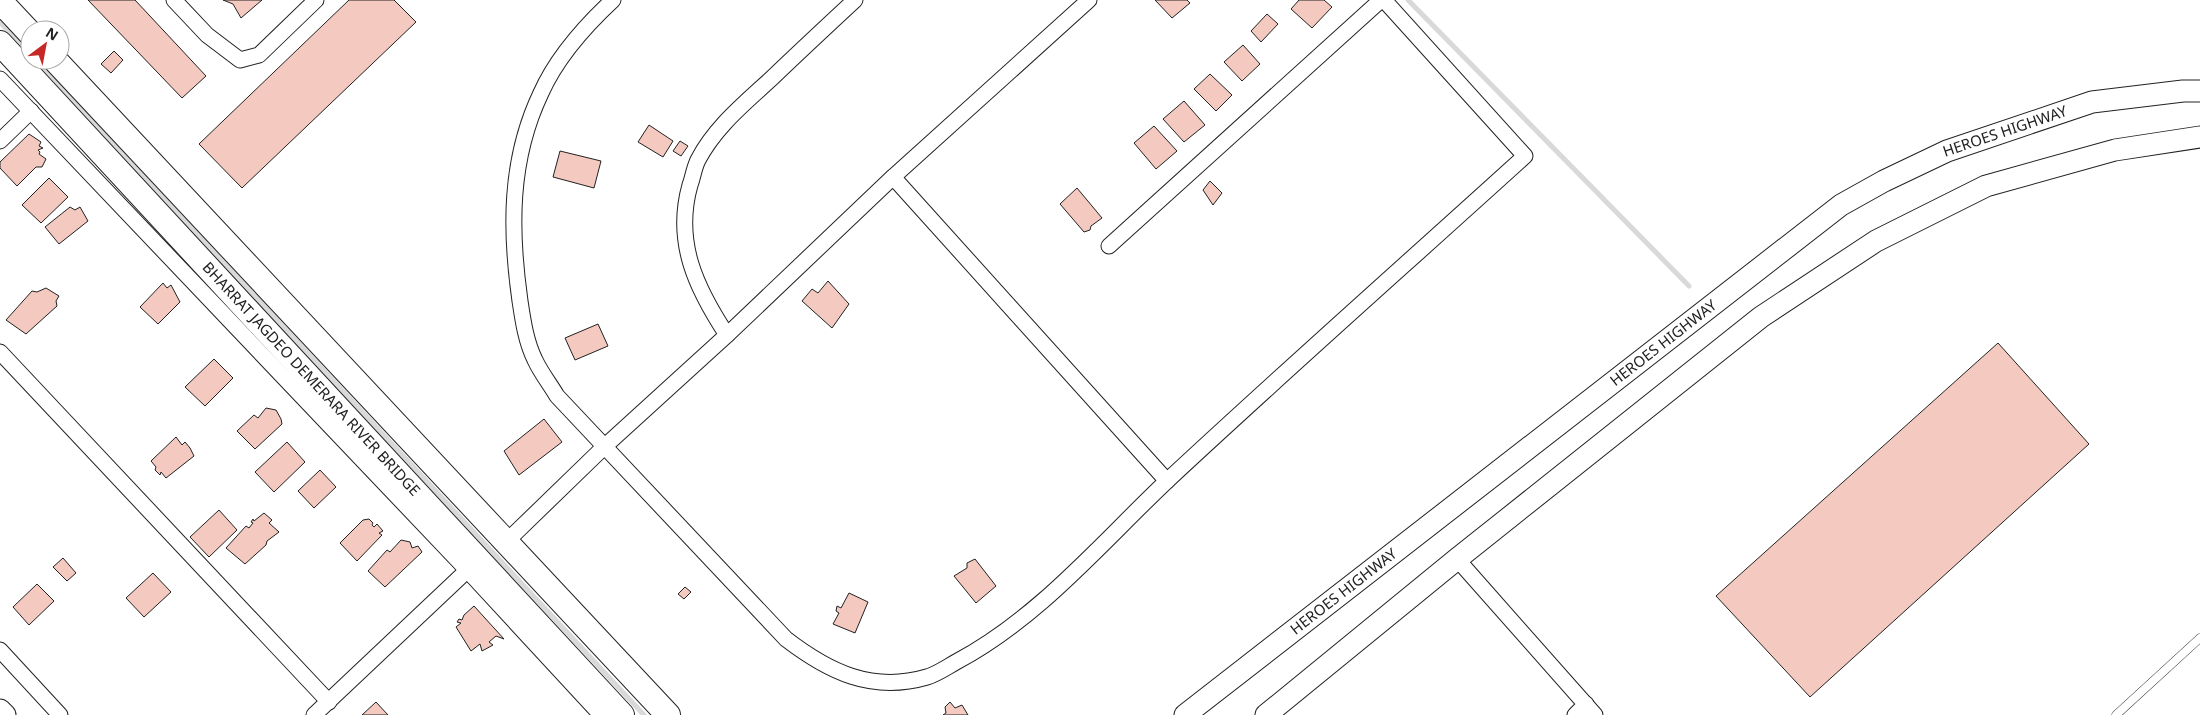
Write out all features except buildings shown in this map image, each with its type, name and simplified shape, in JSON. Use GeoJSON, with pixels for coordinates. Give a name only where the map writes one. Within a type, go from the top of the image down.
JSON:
{"type":"FeatureCollection","features":[{"type":"Feature","properties":{"kind":"main road"},"geometry":{"type":"LineString","coordinates":[[0,1],[20,22]]}},
{"type":"Feature","properties":{"kind":"main road","name":"BHARRAT JAGDEO DEMERARA RIVER BRIDGE"},"geometry":{"type":"LineString","coordinates":[[0,43],[473,565],[622,715]]}},
{"type":"Feature","properties":{"kind":"main road","name":"BHARRAT JAGDEO DEMERARA RIVER BRIDGE"},"geometry":{"type":"LineString","coordinates":[[64,70],[668,715]]}},
{"type":"Feature","properties":{"kind":"main road","name":"HEROES HIGHWAY"},"geometry":{"type":"LineString","coordinates":[[1185,715],[1841,205],[1884,181],[1946,152],[2092,102],[2184,91],[2200,91]]}},
{"type":"Feature","properties":{"kind":"main road"},"geometry":{"type":"LineString","coordinates":[[1266,715],[1457,559],[1761,317],[1876,241],[1986,186],[2115,150],[2200,137]]}},
{"type":"Feature","properties":{"kind":"main road"},"geometry":{"type":"LineString","coordinates":[[0,710],[4,715]]}},
{"type":"Feature","properties":{"kind":"street"},"geometry":{"type":"LineString","coordinates":[[174,0],[207,35],[240,60],[259,55],[316,0]]}},
{"type":"Feature","properties":{"kind":"street"},"geometry":{"type":"LineString","coordinates":[[613,0],[577,37],[541,92],[525,134],[514,190],[514,240],[524,328],[534,360],[557,396],[786,639],[808,656],[841,674],[868,681],[895,682],[928,677],[978,649],[1016,624],[1100,548],[1167,481],[1525,156],[1382,0],[1109,246]]}},
{"type":"Feature","properties":{"kind":"street"},"geometry":{"type":"LineString","coordinates":[[506,542],[604,447],[727,335],[893,177],[1090,0]]}},
{"type":"Feature","properties":{"kind":"street"},"geometry":{"type":"LineString","coordinates":[[727,335],[707,305],[695,280],[684,229],[686,202],[698,161],[712,138],[736,111],[853,1]]}},
{"type":"Feature","properties":{"kind":"street"},"geometry":{"type":"LineString","coordinates":[[0,79],[473,565],[601,715]]}},
{"type":"Feature","properties":{"kind":"street"},"geometry":{"type":"LineString","coordinates":[[0,141],[31,111]]}},
{"type":"Feature","properties":{"kind":"street"},"geometry":{"type":"LineString","coordinates":[[893,177],[1167,481]]}},
{"type":"Feature","properties":{"kind":"street"},"geometry":{"type":"LineString","coordinates":[[0,352],[329,702]]}},
{"type":"Feature","properties":{"kind":"street"},"geometry":{"type":"LineString","coordinates":[[1457,559],[1585,711]]}},
{"type":"Feature","properties":{"kind":"street"},"geometry":{"type":"LineString","coordinates":[[314,715],[473,565]]}},
{"type":"Feature","properties":{"kind":"street"},"geometry":{"type":"LineString","coordinates":[[0,650],[60,715]]}},
{"type":"Feature","properties":{"kind":"lane"},"geometry":{"type":"LineString","coordinates":[[2116,715],[2200,638]]}},
{"type":"Feature","properties":{"kind":"waterway"},"geometry":{"type":"LineString","coordinates":[[1408,0],[1689,286]]}},
{"type":"Feature","properties":{"kind":"waterway"},"geometry":{"type":"LineString","coordinates":[[0,22],[20,43]]}},
{"type":"Feature","properties":{"kind":"waterway"},"geometry":{"type":"LineString","coordinates":[[44,70],[644,715]]}}]}
